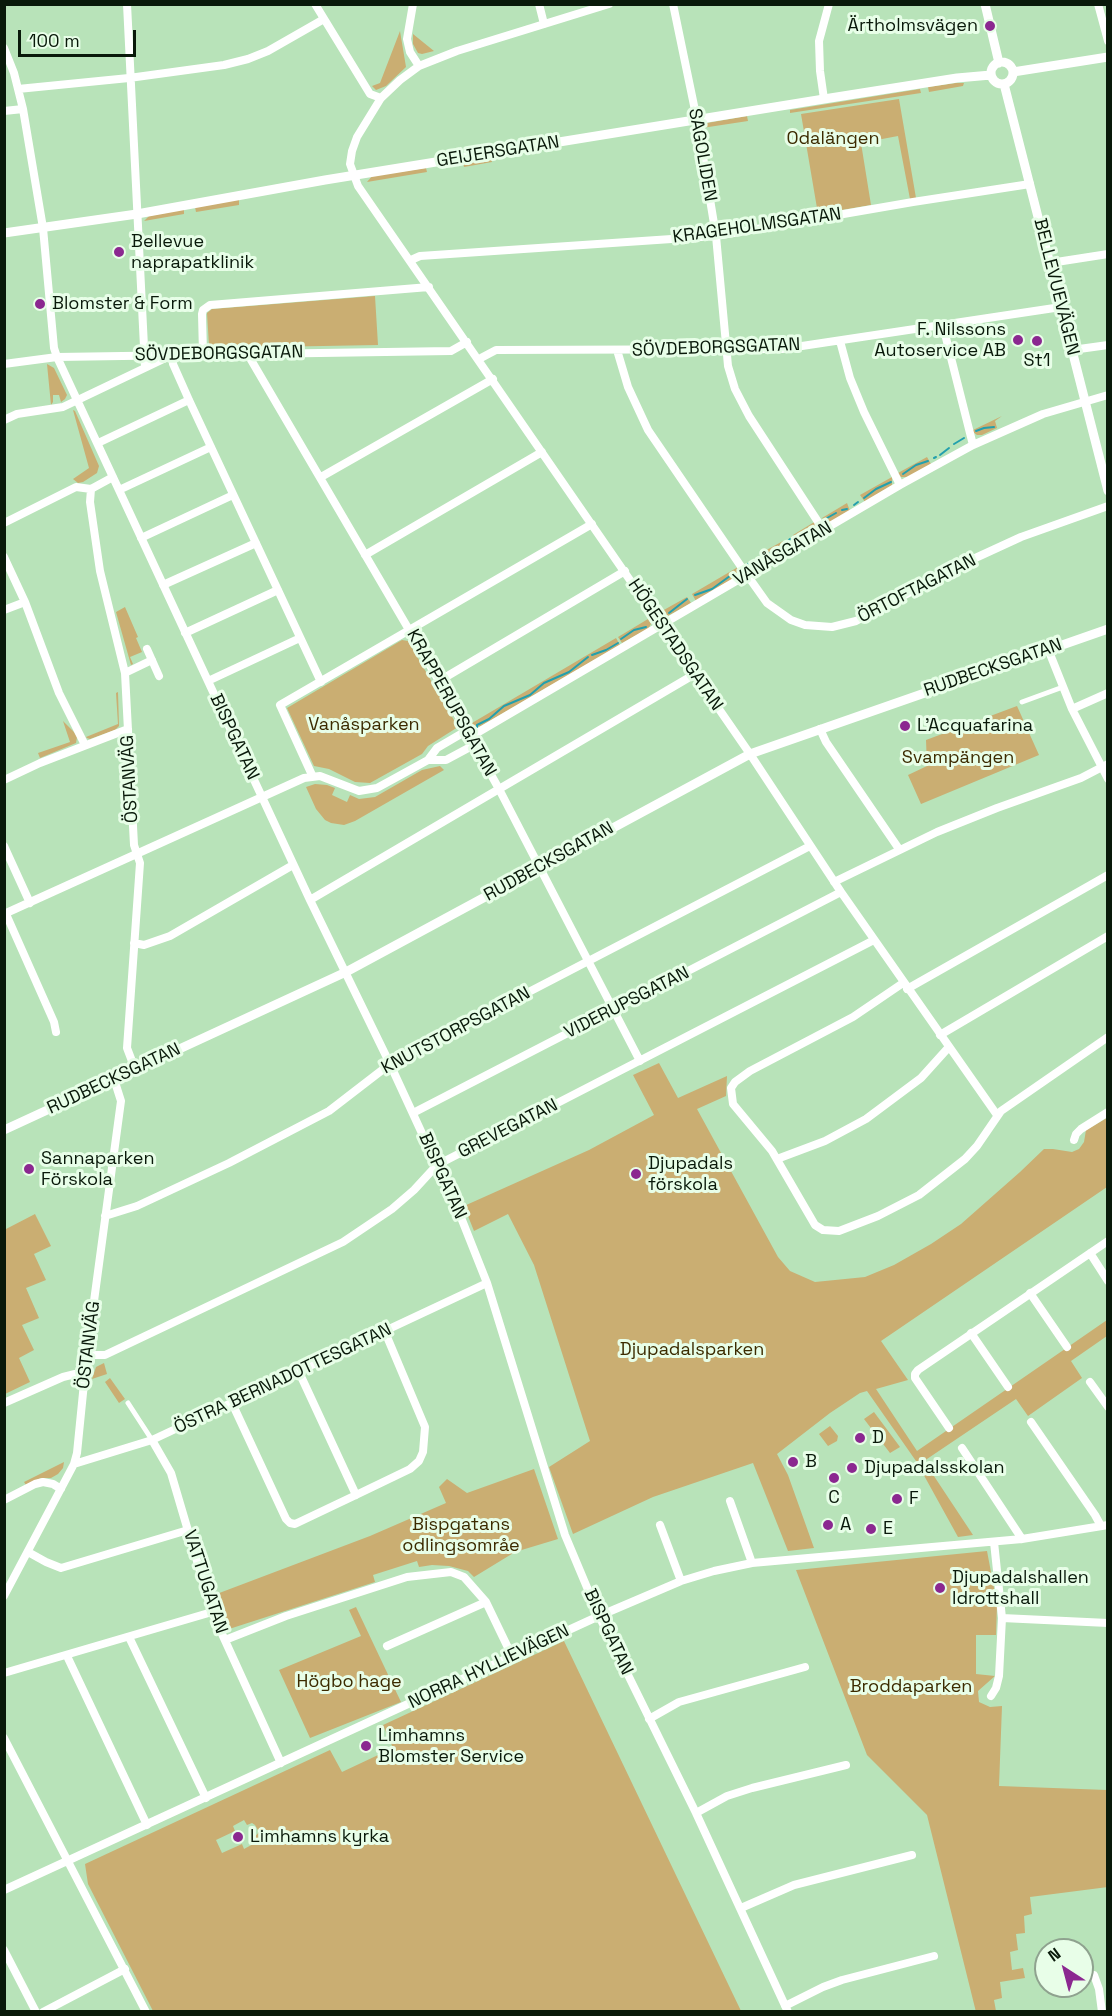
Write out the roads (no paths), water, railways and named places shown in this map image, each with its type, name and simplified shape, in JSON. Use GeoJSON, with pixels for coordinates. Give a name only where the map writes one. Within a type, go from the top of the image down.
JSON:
{"type":"FeatureCollection","features":[{"type":"Feature","properties":{"kind":"street"},"geometry":{"type":"LineString","coordinates":[[127,4],[145,368]]}},
{"type":"Feature","properties":{"kind":"street"},"geometry":{"type":"LineString","coordinates":[[315,4],[370,94],[381,98]]}},
{"type":"Feature","properties":{"kind":"street"},"geometry":{"type":"LineString","coordinates":[[413,4],[407,39],[410,52],[419,66]]}},
{"type":"Feature","properties":{"kind":"street"},"geometry":{"type":"LineString","coordinates":[[539,4],[544,24]]}},
{"type":"Feature","properties":{"kind":"street"},"geometry":{"type":"LineString","coordinates":[[354,175],[350,164],[357,137],[381,98],[419,66],[609,4]]}},
{"type":"Feature","properties":{"kind":"street","name":"SAGOLIDEN"},"geometry":{"type":"LineString","coordinates":[[673,4],[697,120],[716,236],[725,350],[735,389],[749,416],[824,531]]}},
{"type":"Feature","properties":{"kind":"street"},"geometry":{"type":"LineString","coordinates":[[824,99],[819,41],[829,4]]}},
{"type":"Feature","properties":{"kind":"street"},"geometry":{"type":"LineString","coordinates":[[985,4],[999,63]]}},
{"type":"Feature","properties":{"kind":"street"},"geometry":{"type":"LineString","coordinates":[[1098,4],[1107,41]]}},
{"type":"Feature","properties":{"kind":"street"},"geometry":{"type":"LineString","coordinates":[[18,89],[129,78],[224,65],[248,59],[293,38],[324,19]]}},
{"type":"Feature","properties":{"kind":"street"},"geometry":{"type":"LineString","coordinates":[[4,48],[23,109],[43,228],[54,348],[57,357]]}},
{"type":"Feature","properties":{"kind":"street"},"geometry":{"type":"LineString","coordinates":[[1013,72],[1107,57]]}},
{"type":"Feature","properties":{"kind":"street"},"geometry":{"type":"LineString","coordinates":[[999,63],[1008,64],[1013,72],[1010,81],[1004,84],[996,82],[991,75],[993,68],[999,63]]}},
{"type":"Feature","properties":{"kind":"street","name":"GEIJERSGATAN"},"geometry":{"type":"LineString","coordinates":[[4,233],[137,214],[354,175],[824,99],[957,78],[991,75]]}},
{"type":"Feature","properties":{"kind":"street","name":"BELLEVUEVÄGEN"},"geometry":{"type":"LineString","coordinates":[[1004,84],[1107,491]]}},
{"type":"Feature","properties":{"kind":"street"},"geometry":{"type":"LineString","coordinates":[[4,111],[23,109]]}},
{"type":"Feature","properties":{"kind":"street","name":"HÖGESTADSGATAN"},"geometry":{"type":"LineString","coordinates":[[354,175],[358,186],[625,571],[905,986],[997,1115]]}},
{"type":"Feature","properties":{"kind":"street","name":"KRAGEHOLMSGATAN"},"geometry":{"type":"LineString","coordinates":[[411,260],[420,256],[716,236],[1030,184]]}},
{"type":"Feature","properties":{"kind":"street"},"geometry":{"type":"LineString","coordinates":[[1050,263],[1107,254]]}},
{"type":"Feature","properties":{"kind":"street"},"geometry":{"type":"LineString","coordinates":[[204,354],[202,314],[203,310],[210,305],[429,287]]}},
{"type":"Feature","properties":{"kind":"street","name":"SÖVDEBORGSGATAN"},"geometry":{"type":"LineString","coordinates":[[479,359],[496,350],[782,349],[1061,307]]}},
{"type":"Feature","properties":{"kind":"street"},"geometry":{"type":"LineString","coordinates":[[943,326],[973,445]]}},
{"type":"Feature","properties":{"kind":"street"},"geometry":{"type":"LineString","coordinates":[[840,341],[850,378],[864,412],[900,485]]}},
{"type":"Feature","properties":{"kind":"street","name":"SÖVDEBORGSGATAN"},"geometry":{"type":"LineString","coordinates":[[4,364],[57,357],[451,351],[467,342]]}},
{"type":"Feature","properties":{"kind":"street"},"geometry":{"type":"LineString","coordinates":[[1072,350],[1107,345]]}},
{"type":"Feature","properties":{"kind":"street","name":"ÖRTOFTAGATAN"},"geometry":{"type":"LineString","coordinates":[[617,350],[628,387],[648,430],[767,603],[791,620],[819,627],[844,625],[867,616],[971,560],[1021,537],[1107,506]]}},
{"type":"Feature","properties":{"kind":"street","name":"KRAPPERUPSGATAN"},"geometry":{"type":"LineString","coordinates":[[247,353],[439,681],[499,789],[640,1060]]}},
{"type":"Feature","properties":{"kind":"street"},"geometry":{"type":"LineString","coordinates":[[4,420],[17,414],[63,407],[172,355],[173,364],[189,400],[321,682]]}},
{"type":"Feature","properties":{"kind":"street","name":"BISPGATAN"},"geometry":{"type":"LineString","coordinates":[[57,357],[309,900],[346,972],[437,1165],[487,1283],[562,1526],[599,1616],[696,1813],[786,2009]]}},
{"type":"Feature","properties":{"kind":"street"},"geometry":{"type":"LineString","coordinates":[[321,477],[493,379]]}},
{"type":"Feature","properties":{"kind":"street","name":"VANÅSGATAN"},"geometry":{"type":"LineString","coordinates":[[470,738],[900,485],[973,445],[1043,414],[1107,394]]}},
{"type":"Feature","properties":{"kind":"street"},"geometry":{"type":"LineString","coordinates":[[98,442],[189,400]]}},
{"type":"Feature","properties":{"kind":"street"},"geometry":{"type":"LineString","coordinates":[[119,490],[211,447]]}},
{"type":"Feature","properties":{"kind":"street"},"geometry":{"type":"LineString","coordinates":[[365,555],[542,452]]}},
{"type":"Feature","properties":{"kind":"street"},"geometry":{"type":"LineString","coordinates":[[4,523],[76,487],[90,489],[113,477]]}},
{"type":"Feature","properties":{"kind":"street","name":"ÖSTANVÄG"},"geometry":{"type":"LineString","coordinates":[[90,489],[100,571],[125,673],[134,845],[140,863],[127,1048],[135,1069]]}},
{"type":"Feature","properties":{"kind":"street"},"geometry":{"type":"LineString","coordinates":[[141,538],[233,495]]}},
{"type":"Feature","properties":{"kind":"street"},"geometry":{"type":"LineString","coordinates":[[312,776],[280,705],[592,524]]}},
{"type":"Feature","properties":{"kind":"street"},"geometry":{"type":"LineString","coordinates":[[163,585],[255,543]]}},
{"type":"Feature","properties":{"kind":"street"},"geometry":{"type":"LineString","coordinates":[[4,557],[25,602],[58,693],[85,745]]}},
{"type":"Feature","properties":{"kind":"street"},"geometry":{"type":"LineString","coordinates":[[439,681],[625,571]]}},
{"type":"Feature","properties":{"kind":"street"},"geometry":{"type":"LineString","coordinates":[[185,633],[278,590]]}},
{"type":"Feature","properties":{"kind":"street"},"geometry":{"type":"LineString","coordinates":[[4,610],[25,602]]}},
{"type":"Feature","properties":{"kind":"street","name":"RUDBECKSGATAN"},"geometry":{"type":"LineString","coordinates":[[4,1130],[346,972],[750,754],[1107,628]]}},
{"type":"Feature","properties":{"kind":"street"},"geometry":{"type":"LineString","coordinates":[[208,681],[300,638]]}},
{"type":"Feature","properties":{"kind":"street"},"geometry":{"type":"LineString","coordinates":[[147,649],[159,676]]}},
{"type":"Feature","properties":{"kind":"street"},"geometry":{"type":"LineString","coordinates":[[1048,649],[1072,709],[1104,766],[1107,779]]}},
{"type":"Feature","properties":{"kind":"street"},"geometry":{"type":"LineString","coordinates":[[125,673],[152,660]]}},
{"type":"Feature","properties":{"kind":"street"},"geometry":{"type":"LineString","coordinates":[[309,900],[695,674]]}},
{"type":"Feature","properties":{"kind":"street"},"geometry":{"type":"LineString","coordinates":[[1022,702],[1063,687]]}},
{"type":"Feature","properties":{"kind":"street"},"geometry":{"type":"LineString","coordinates":[[1072,709],[1107,693]]}},
{"type":"Feature","properties":{"kind":"street"},"geometry":{"type":"LineString","coordinates":[[4,780],[128,729]]}},
{"type":"Feature","properties":{"kind":"street"},"geometry":{"type":"LineString","coordinates":[[820,729],[826,742],[899,849]]}},
{"type":"Feature","properties":{"kind":"street"},"geometry":{"type":"LineString","coordinates":[[428,760],[446,760],[470,738]]}},
{"type":"Feature","properties":{"kind":"street"},"geometry":{"type":"LineString","coordinates":[[56,1032],[54,1022],[5,914],[312,776],[329,778],[359,791],[368,791],[386,785],[428,760],[437,748],[470,738]]}},
{"type":"Feature","properties":{"kind":"street"},"geometry":{"type":"LineString","coordinates":[[834,882],[899,849],[964,820],[1082,778],[1104,766]]}},
{"type":"Feature","properties":{"kind":"street"},"geometry":{"type":"LineString","coordinates":[[4,846],[30,903]]}},
{"type":"Feature","properties":{"kind":"street","name":"KNUTSTORPSGATAN"},"geometry":{"type":"LineString","coordinates":[[105,1216],[136,1206],[188,1182],[329,1111],[390,1064],[810,846]]}},
{"type":"Feature","properties":{"kind":"street"},"geometry":{"type":"LineString","coordinates":[[134,943],[144,945],[170,936],[294,865]]}},
{"type":"Feature","properties":{"kind":"street"},"geometry":{"type":"LineString","coordinates":[[1107,875],[853,1017],[750,1071],[730,1088],[733,1104],[777,1159],[815,1225],[823,1230],[839,1231],[900,1206],[936,1183],[977,1146],[997,1115],[1107,1036]]}},
{"type":"Feature","properties":{"kind":"street","name":"VIDERUPSGATAN"},"geometry":{"type":"LineString","coordinates":[[413,1113],[841,892]]}},
{"type":"Feature","properties":{"kind":"street"},"geometry":{"type":"LineString","coordinates":[[940,1035],[1107,936]]}},
{"type":"Feature","properties":{"kind":"street","name":"GREVEGATAN"},"geometry":{"type":"LineString","coordinates":[[87,1353],[105,1356],[343,1242],[392,1209],[437,1165],[874,940]]}},
{"type":"Feature","properties":{"kind":"street"},"geometry":{"type":"LineString","coordinates":[[777,1159],[825,1141],[866,1119],[921,1078],[948,1048]]}},
{"type":"Feature","properties":{"kind":"street","name":"ÖSTANVÄG"},"geometry":{"type":"LineString","coordinates":[[4,1596],[62,1489],[77,1453],[87,1353],[121,1101],[114,1079]]}},
{"type":"Feature","properties":{"kind":"street"},"geometry":{"type":"LineString","coordinates":[[1074,1140],[1081,1129],[1107,1112]]}},
{"type":"Feature","properties":{"kind":"street"},"geometry":{"type":"LineString","coordinates":[[949,1428],[915,1378],[918,1370],[1107,1241]]}},
{"type":"Feature","properties":{"kind":"street"},"geometry":{"type":"LineString","coordinates":[[1090,1252],[1107,1281]]}},
{"type":"Feature","properties":{"kind":"street","name":"ÖSTRA BERNADOTTESGATAN"},"geometry":{"type":"LineString","coordinates":[[74,1464],[152,1440],[487,1283]]}},
{"type":"Feature","properties":{"kind":"street"},"geometry":{"type":"LineString","coordinates":[[1030,1293],[1066,1347]]}},
{"type":"Feature","properties":{"kind":"street"},"geometry":{"type":"LineString","coordinates":[[232,1402],[286,1519],[290,1524],[295,1524],[410,1469],[419,1461],[423,1452],[425,1427],[385,1332]]}},
{"type":"Feature","properties":{"kind":"street"},"geometry":{"type":"LineString","coordinates":[[971,1333],[1008,1387]]}},
{"type":"Feature","properties":{"kind":"street"},"geometry":{"type":"LineString","coordinates":[[299,1372],[356,1495]]}},
{"type":"Feature","properties":{"kind":"street"},"geometry":{"type":"LineString","coordinates":[[4,1402],[63,1377],[75,1374],[85,1376]]}},
{"type":"Feature","properties":{"kind":"street"},"geometry":{"type":"LineString","coordinates":[[1090,1382],[1107,1407]]}},
{"type":"Feature","properties":{"kind":"street","name":"VATTUGATAN"},"geometry":{"type":"LineString","coordinates":[[128,1403],[171,1473],[212,1612],[281,1763]]}},
{"type":"Feature","properties":{"kind":"street"},"geometry":{"type":"LineString","coordinates":[[1031,1422],[1104,1526]]}},
{"type":"Feature","properties":{"kind":"street"},"geometry":{"type":"LineString","coordinates":[[962,1448],[1022,1539]]}},
{"type":"Feature","properties":{"kind":"street"},"geometry":{"type":"LineString","coordinates":[[4,1500],[43,1482],[62,1489]]}},
{"type":"Feature","properties":{"kind":"street"},"geometry":{"type":"LineString","coordinates":[[729,1501],[752,1563]]}},
{"type":"Feature","properties":{"kind":"street"},"geometry":{"type":"LineString","coordinates":[[660,1525],[681,1581]]}},
{"type":"Feature","properties":{"kind":"street","name":"NORRA HYLLIEVÄGEN"},"geometry":{"type":"LineString","coordinates":[[4,1890],[599,1616],[681,1581],[752,1563],[994,1542],[1104,1526]]}},
{"type":"Feature","properties":{"kind":"street"},"geometry":{"type":"LineString","coordinates":[[28,1552],[46,1563],[61,1568],[188,1530]]}},
{"type":"Feature","properties":{"kind":"street"},"geometry":{"type":"LineString","coordinates":[[991,1696],[996,1689],[999,1676],[1002,1618],[994,1542]]}},
{"type":"Feature","properties":{"kind":"street"},"geometry":{"type":"LineString","coordinates":[[225,1640],[286,1616],[406,1577],[451,1572],[464,1577],[486,1602],[512,1656]]}},
{"type":"Feature","properties":{"kind":"street"},"geometry":{"type":"LineString","coordinates":[[387,1646],[486,1602]]}},
{"type":"Feature","properties":{"kind":"street"},"geometry":{"type":"LineString","coordinates":[[4,1673],[212,1612]]}},
{"type":"Feature","properties":{"kind":"street"},"geometry":{"type":"LineString","coordinates":[[1002,1618],[1107,1623]]}},
{"type":"Feature","properties":{"kind":"street"},"geometry":{"type":"LineString","coordinates":[[129,1637],[206,1798]]}},
{"type":"Feature","properties":{"kind":"street"},"geometry":{"type":"LineString","coordinates":[[67,1656],[147,1825]]}},
{"type":"Feature","properties":{"kind":"street"},"geometry":{"type":"LineString","coordinates":[[649,1719],[678,1702],[805,1667]]}},
{"type":"Feature","properties":{"kind":"street"},"geometry":{"type":"LineString","coordinates":[[4,1737],[146,2012]]}},
{"type":"Feature","properties":{"kind":"street"},"geometry":{"type":"LineString","coordinates":[[696,1813],[727,1796],[846,1765]]}},
{"type":"Feature","properties":{"kind":"street"},"geometry":{"type":"LineString","coordinates":[[741,1908],[794,1885],[912,1855]]}},
{"type":"Feature","properties":{"kind":"street"},"geometry":{"type":"LineString","coordinates":[[4,1950],[36,2012]]}},
{"type":"Feature","properties":{"kind":"street"},"geometry":{"type":"LineString","coordinates":[[786,2009],[823,1987],[842,1980],[934,1956]]}},
{"type":"Feature","properties":{"kind":"street"},"geometry":{"type":"LineString","coordinates":[[43,2012],[125,1969]]}},
{"type":"Feature","properties":{"kind":"street"},"geometry":{"type":"LineString","coordinates":[[1094,1975],[1099,1989],[1102,2012]]}},
{"type":"Feature","properties":{"kind":"waterway"},"geometry":{"type":"LineString","coordinates":[[976,431],[994,427]]}},
{"type":"Feature","properties":{"kind":"waterway"},"geometry":{"type":"LineString","coordinates":[[954,444],[964,438]]}},
{"type":"Feature","properties":{"kind":"waterway"},"geometry":{"type":"LineString","coordinates":[[940,455],[949,448]]}},
{"type":"Feature","properties":{"kind":"waterway"},"geometry":{"type":"LineString","coordinates":[[903,474],[916,465],[928,461]]}},
{"type":"Feature","properties":{"kind":"waterway"},"geometry":{"type":"LineString","coordinates":[[864,498],[891,482]]}},
{"type":"Feature","properties":{"kind":"waterway"},"geometry":{"type":"LineString","coordinates":[[854,505],[858,502]]}},
{"type":"Feature","properties":{"kind":"waterway"},"geometry":{"type":"LineString","coordinates":[[842,510],[847,509]]}},
{"type":"Feature","properties":{"kind":"waterway"},"geometry":{"type":"LineString","coordinates":[[827,518],[836,513]]}},
{"type":"Feature","properties":{"kind":"waterway"},"geometry":{"type":"LineString","coordinates":[[796,536],[814,527]]}},
{"type":"Feature","properties":{"kind":"waterway"},"geometry":{"type":"LineString","coordinates":[[765,556],[783,545]]}},
{"type":"Feature","properties":{"kind":"waterway"},"geometry":{"type":"LineString","coordinates":[[748,564],[759,559]]}},
{"type":"Feature","properties":{"kind":"waterway"},"geometry":{"type":"LineString","coordinates":[[695,595],[712,589],[734,573]]}},
{"type":"Feature","properties":{"kind":"waterway"},"geometry":{"type":"LineString","coordinates":[[669,613],[687,599]]}},
{"type":"Feature","properties":{"kind":"waterway"},"geometry":{"type":"LineString","coordinates":[[621,639],[634,630],[646,627]]}},
{"type":"Feature","properties":{"kind":"waterway"},"geometry":{"type":"LineString","coordinates":[[592,655],[618,643]]}},
{"type":"Feature","properties":{"kind":"waterway"},"geometry":{"type":"LineString","coordinates":[[477,728],[477,725],[489,719],[504,706],[530,695],[544,683],[569,672],[588,657]]}},
{"type":"Feature","properties":{"kind":"place","name":"Ärtholmsvägen"},"geometry":{"type":"Point","coordinates":[990,26]}},
{"type":"Feature","properties":{"kind":"place","name":"Bellevue naprapatklinik"},"geometry":{"type":"Point","coordinates":[119,252]}},
{"type":"Feature","properties":{"kind":"place","name":"Blomster & Form"},"geometry":{"type":"Point","coordinates":[40,304]}},
{"type":"Feature","properties":{"kind":"place","name":"F. Nilssons Autoservice AB"},"geometry":{"type":"Point","coordinates":[1018,340]}},
{"type":"Feature","properties":{"kind":"place","name":"St1"},"geometry":{"type":"Point","coordinates":[1037,341]}},
{"type":"Feature","properties":{"kind":"place","name":"L'Acquafarina"},"geometry":{"type":"Point","coordinates":[905,726]}},
{"type":"Feature","properties":{"kind":"place","name":"Sannaparken Förskola"},"geometry":{"type":"Point","coordinates":[29,1169]}},
{"type":"Feature","properties":{"kind":"place","name":"Djupadals förskola"},"geometry":{"type":"Point","coordinates":[636,1174]}},
{"type":"Feature","properties":{"kind":"place","name":"D"},"geometry":{"type":"Point","coordinates":[860,1438]}},
{"type":"Feature","properties":{"kind":"place","name":"B"},"geometry":{"type":"Point","coordinates":[793,1462]}},
{"type":"Feature","properties":{"kind":"place","name":"Djupadalsskolan"},"geometry":{"type":"Point","coordinates":[852,1468]}},
{"type":"Feature","properties":{"kind":"place","name":"C"},"geometry":{"type":"Point","coordinates":[834,1478]}},
{"type":"Feature","properties":{"kind":"place","name":"F"},"geometry":{"type":"Point","coordinates":[897,1499]}},
{"type":"Feature","properties":{"kind":"place","name":"A"},"geometry":{"type":"Point","coordinates":[828,1525]}},
{"type":"Feature","properties":{"kind":"place","name":"E"},"geometry":{"type":"Point","coordinates":[871,1529]}},
{"type":"Feature","properties":{"kind":"place","name":"Djupadalshallen Idrottshall"},"geometry":{"type":"Point","coordinates":[940,1588]}},
{"type":"Feature","properties":{"kind":"place","name":"Limhamns Blomster Service"},"geometry":{"type":"Point","coordinates":[366,1746]}},
{"type":"Feature","properties":{"kind":"place","name":"Limhamns kyrka"},"geometry":{"type":"Point","coordinates":[238,1837]}},
{"type":"Feature","properties":{"kind":"park label","name":"Odalängen"},"geometry":{"type":"Point","coordinates":[833,139]}},
{"type":"Feature","properties":{"kind":"park label","name":"Vanåsparken"},"geometry":{"type":"Point","coordinates":[364,725]}},
{"type":"Feature","properties":{"kind":"park label","name":"Svampängen"},"geometry":{"type":"Point","coordinates":[958,758]}},
{"type":"Feature","properties":{"kind":"park label","name":"Djupadalsparken"},"geometry":{"type":"Point","coordinates":[692,1350]}},
{"type":"Feature","properties":{"kind":"park label","name":"Bispgatans odlingsområe"},"geometry":{"type":"Point","coordinates":[461,1535]}},
{"type":"Feature","properties":{"kind":"park label","name":"Högbo hage"},"geometry":{"type":"Point","coordinates":[349,1682]}},
{"type":"Feature","properties":{"kind":"park label","name":"Broddaparken"},"geometry":{"type":"Point","coordinates":[911,1687]}}]}
